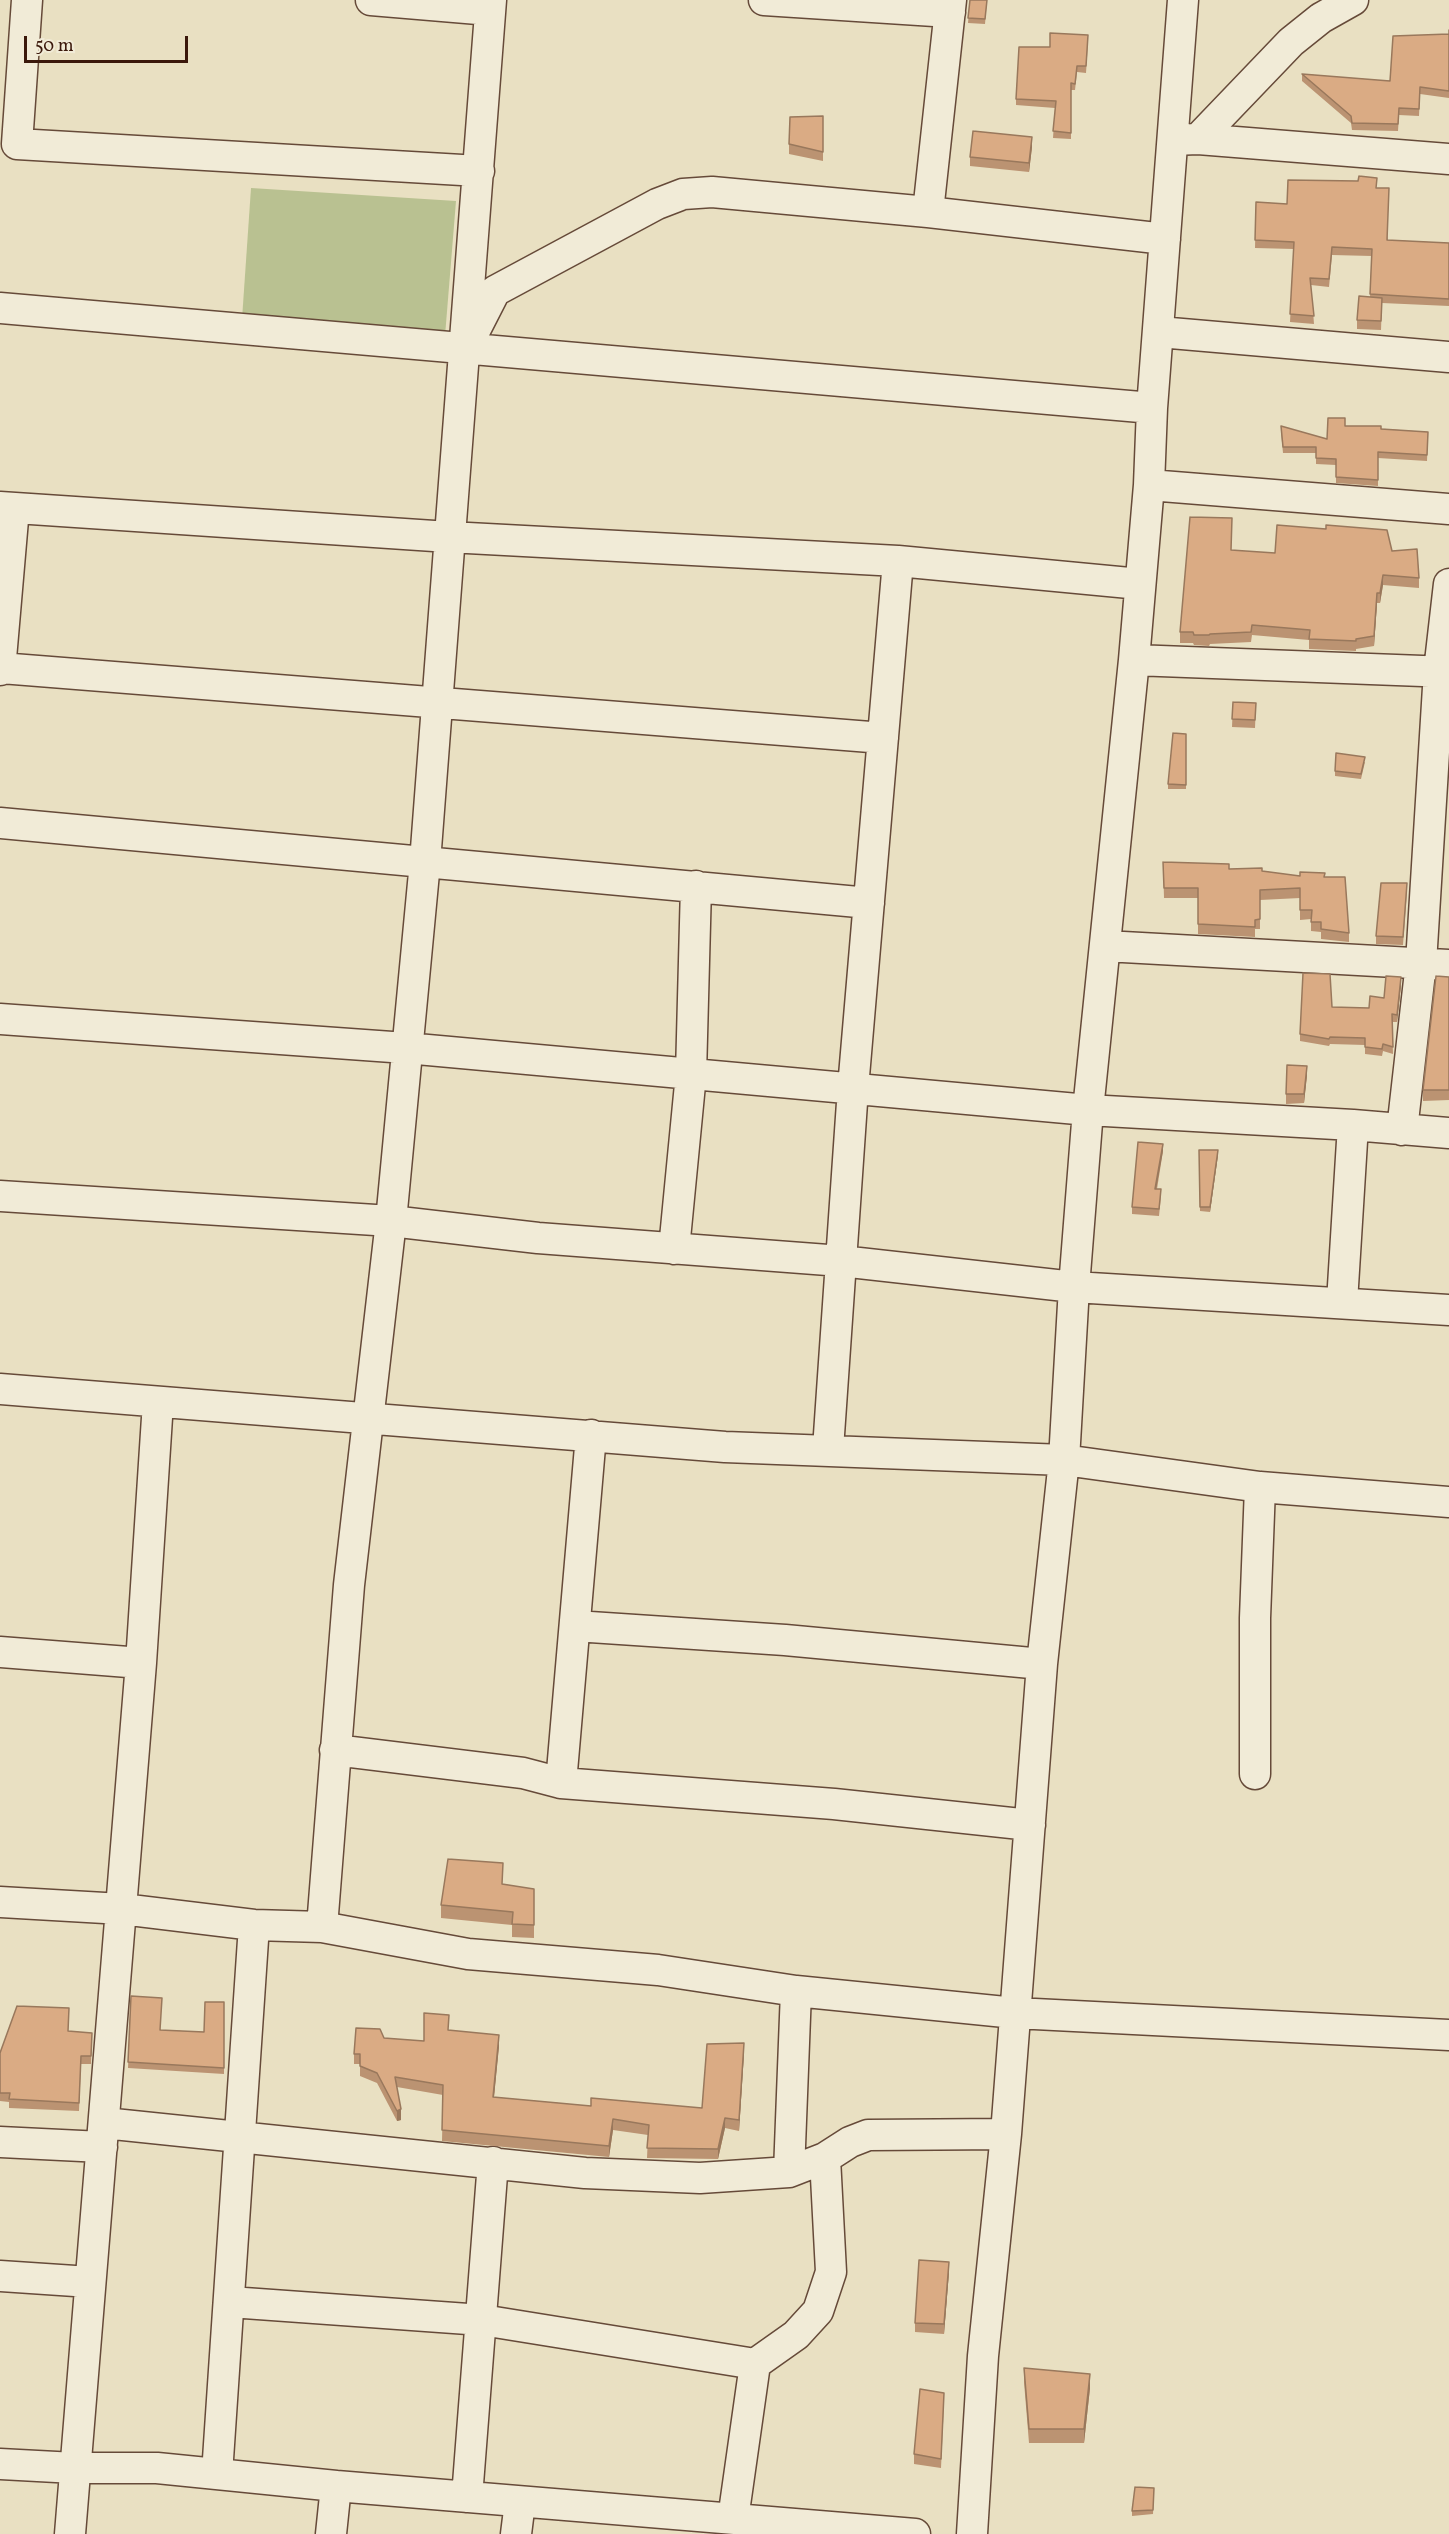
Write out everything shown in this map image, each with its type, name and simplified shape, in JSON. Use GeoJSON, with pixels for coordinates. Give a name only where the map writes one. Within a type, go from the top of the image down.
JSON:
{"type":"FeatureCollection","features":[{"type":"Feature","properties":{"kind":"street"},"geometry":{"type":"LineString","coordinates":[[27,0],[17,144],[479,171]]}},
{"type":"Feature","properties":{"kind":"street"},"geometry":{"type":"LineString","coordinates":[[322,1926],[349,1585],[391,1221],[425,862],[491,5],[371,0]]}},
{"type":"Feature","properties":{"kind":"street"},"geometry":{"type":"LineString","coordinates":[[764,0],[950,6],[928,212]]}},
{"type":"Feature","properties":{"kind":"street"},"geometry":{"type":"LineString","coordinates":[[972,2534],[983,2356],[1006,2134],[1042,1664],[1064,1460],[1074,1287],[1088,1110],[1134,660],[1149,485],[1152,408],[1165,239],[1185,139],[1183,0]]}},
{"type":"Feature","properties":{"kind":"street"},"geometry":{"type":"LineString","coordinates":[[1185,139],[1291,42],[1321,18],[1353,0]]}},
{"type":"Feature","properties":{"kind":"street"},"geometry":{"type":"LineString","coordinates":[[1185,139],[1449,159]]}},
{"type":"Feature","properties":{"kind":"street"},"geometry":{"type":"LineString","coordinates":[[465,348],[495,291],[657,204],[683,194],[712,192],[928,212],[1165,239]]}},
{"type":"Feature","properties":{"kind":"street"},"geometry":{"type":"LineString","coordinates":[[0,309],[1152,408]]}},
{"type":"Feature","properties":{"kind":"street"},"geometry":{"type":"LineString","coordinates":[[1159,332],[1449,357]]}},
{"type":"Feature","properties":{"kind":"street"},"geometry":{"type":"LineString","coordinates":[[1149,485],[1449,509]]}},
{"type":"Feature","properties":{"kind":"street"},"geometry":{"type":"LineString","coordinates":[[883,738],[0,669],[7,507],[449,537],[898,561],[1140,584]]}},
{"type":"Feature","properties":{"kind":"street"},"geometry":{"type":"LineString","coordinates":[[828,1449],[853,1089],[898,561]]}},
{"type":"Feature","properties":{"kind":"street"},"geometry":{"type":"LineString","coordinates":[[1402,1130],[1435,964],[1449,584]]}},
{"type":"Feature","properties":{"kind":"street"},"geometry":{"type":"LineString","coordinates":[[1134,660],[1444,671]]}},
{"type":"Feature","properties":{"kind":"street"},"geometry":{"type":"LineString","coordinates":[[0,823],[869,903]]}},
{"type":"Feature","properties":{"kind":"street"},"geometry":{"type":"LineString","coordinates":[[674,1249],[691,1074],[696,886]]}},
{"type":"Feature","properties":{"kind":"street"},"geometry":{"type":"LineString","coordinates":[[1105,946],[1435,964]]}},
{"type":"Feature","properties":{"kind":"street"},"geometry":{"type":"LineString","coordinates":[[0,1019],[406,1048],[1088,1110],[1353,1125],[1449,1133]]}},
{"type":"Feature","properties":{"kind":"street"},"geometry":{"type":"LineString","coordinates":[[1342,1302],[1353,1125]]}},
{"type":"Feature","properties":{"kind":"street"},"geometry":{"type":"LineString","coordinates":[[0,1196],[391,1221],[538,1238],[841,1261],[1074,1287],[1449,1310]]}},
{"type":"Feature","properties":{"kind":"street"},"geometry":{"type":"LineString","coordinates":[[0,1389],[726,1447],[828,1449],[1064,1460],[1260,1487],[1449,1502]]}},
{"type":"Feature","properties":{"kind":"street"},"geometry":{"type":"LineString","coordinates":[[70,2534],[122,1910],[158,1402]]}},
{"type":"Feature","properties":{"kind":"street"},"geometry":{"type":"LineString","coordinates":[[561,1783],[591,1435]]}},
{"type":"Feature","properties":{"kind":"street"},"geometry":{"type":"LineString","coordinates":[[1255,1774],[1255,1618],[1260,1487]]}},
{"type":"Feature","properties":{"kind":"street"},"geometry":{"type":"LineString","coordinates":[[574,1626],[785,1640],[1042,1664]]}},
{"type":"Feature","properties":{"kind":"street"},"geometry":{"type":"LineString","coordinates":[[0,1652],[141,1663]]}},
{"type":"Feature","properties":{"kind":"street"},"geometry":{"type":"LineString","coordinates":[[335,1750],[523,1773],[561,1783],[834,1804],[1030,1825]]}},
{"type":"Feature","properties":{"kind":"street"},"geometry":{"type":"LineString","coordinates":[[0,1902],[122,1910],[254,1925],[322,1926],[468,1954],[658,1970],[796,1991],[1015,2013],[1449,2036]]}},
{"type":"Feature","properties":{"kind":"street"},"geometry":{"type":"LineString","coordinates":[[217,2474],[254,1925]]}},
{"type":"Feature","properties":{"kind":"street"},"geometry":{"type":"LineString","coordinates":[[789,2172],[796,1991]]}},
{"type":"Feature","properties":{"kind":"street"},"geometry":{"type":"LineString","coordinates":[[0,2142],[103,2135],[239,2137],[585,2173],[700,2178],[789,2172],[825,2158],[850,2142],[867,2135],[1006,2134]]}},
{"type":"Feature","properties":{"kind":"street"},"geometry":{"type":"LineString","coordinates":[[230,2302],[482,2320],[755,2364],[796,2335],[818,2311],[831,2272],[825,2158]]}},
{"type":"Feature","properties":{"kind":"street"},"geometry":{"type":"LineString","coordinates":[[467,2497],[493,2162]]}},
{"type":"Feature","properties":{"kind":"street"},"geometry":{"type":"LineString","coordinates":[[0,2276],[90,2282]]}},
{"type":"Feature","properties":{"kind":"street"},"geometry":{"type":"LineString","coordinates":[[733,2519],[755,2364]]}},
{"type":"Feature","properties":{"kind":"street"},"geometry":{"type":"LineString","coordinates":[[0,2464],[75,2468],[157,2468],[336,2486],[915,2534]]}},
{"type":"Feature","properties":{"kind":"street"},"geometry":{"type":"LineString","coordinates":[[331,2534],[336,2486]]}},
{"type":"Feature","properties":{"kind":"street"},"geometry":{"type":"LineString","coordinates":[[516,2534],[520,2502]]}},
{"type":"Feature","properties":{"kind":"green space"},"geometry":{"type":"Polygon","coordinates":[[[251,188],[456,201],[445,336],[242,319],[251,188]]]}},
{"type":"Feature","properties":{"kind":"building"},"geometry":{"type":"Polygon","coordinates":[[[970,0],[987,0],[985,19],[968,18],[970,0]]]}},
{"type":"Feature","properties":{"kind":"building"},"geometry":{"type":"Polygon","coordinates":[[[1050,33],[1088,35],[1086,66],[1077,66],[1075,84],[1071,83],[1071,133],[1053,131],[1056,101],[1016,99],[1019,47],[1050,47],[1050,33]]]}},
{"type":"Feature","properties":{"kind":"building"},"geometry":{"type":"Polygon","coordinates":[[[1449,34],[1449,91],[1420,87],[1419,109],[1399,108],[1398,124],[1352,123],[1351,116],[1302,74],[1390,81],[1393,36],[1449,34]]]}},
{"type":"Feature","properties":{"kind":"building"},"geometry":{"type":"Polygon","coordinates":[[[823,116],[823,152],[789,144],[790,117],[823,116]]]}},
{"type":"Feature","properties":{"kind":"building"},"geometry":{"type":"Polygon","coordinates":[[[973,131],[1032,137],[1029,163],[970,157],[973,131]]]}},
{"type":"Feature","properties":{"kind":"building"},"geometry":{"type":"Polygon","coordinates":[[[1359,176],[1377,178],[1376,188],[1389,188],[1387,240],[1449,243],[1449,299],[1370,294],[1372,249],[1332,247],[1329,279],[1310,278],[1314,316],[1290,314],[1294,242],[1255,240],[1256,202],[1287,204],[1288,180],[1358,181],[1359,176]]]}},
{"type":"Feature","properties":{"kind":"building"},"geometry":{"type":"Polygon","coordinates":[[[1359,296],[1382,298],[1381,321],[1357,320],[1359,296]]]}},
{"type":"Feature","properties":{"kind":"building"},"geometry":{"type":"Polygon","coordinates":[[[1328,418],[1345,418],[1345,426],[1381,426],[1381,429],[1428,432],[1427,455],[1378,452],[1378,480],[1336,477],[1336,459],[1316,458],[1316,447],[1283,447],[1281,426],[1327,439],[1328,418]]]}},
{"type":"Feature","properties":{"kind":"building"},"geometry":{"type":"Polygon","coordinates":[[[1190,517],[1232,518],[1231,550],[1275,553],[1277,525],[1326,529],[1326,525],[1387,530],[1392,551],[1417,549],[1419,578],[1383,575],[1380,593],[1377,593],[1374,636],[1356,639],[1356,641],[1309,639],[1310,630],[1252,625],[1251,632],[1194,635],[1193,632],[1180,632],[1190,517]]]}},
{"type":"Feature","properties":{"kind":"building"},"geometry":{"type":"Polygon","coordinates":[[[1233,702],[1256,703],[1255,720],[1232,719],[1233,702]]]}},
{"type":"Feature","properties":{"kind":"building"},"geometry":{"type":"Polygon","coordinates":[[[1173,733],[1186,734],[1186,785],[1168,784],[1173,733]]]}},
{"type":"Feature","properties":{"kind":"building"},"geometry":{"type":"Polygon","coordinates":[[[1336,753],[1365,757],[1361,774],[1335,771],[1336,753]]]}},
{"type":"Feature","properties":{"kind":"building"},"geometry":{"type":"Polygon","coordinates":[[[1163,862],[1229,864],[1229,869],[1262,868],[1262,871],[1300,876],[1300,872],[1325,873],[1324,877],[1345,877],[1349,933],[1321,929],[1321,922],[1311,922],[1312,910],[1300,910],[1300,888],[1260,890],[1260,919],[1255,920],[1255,927],[1198,924],[1198,888],[1164,888],[1163,862]]]}},
{"type":"Feature","properties":{"kind":"building"},"geometry":{"type":"Polygon","coordinates":[[[1381,883],[1407,883],[1403,937],[1376,936],[1381,883]]]}},
{"type":"Feature","properties":{"kind":"building"},"geometry":{"type":"Polygon","coordinates":[[[1303,973],[1330,974],[1332,1007],[1369,1008],[1370,996],[1384,998],[1386,976],[1401,977],[1397,1015],[1392,1014],[1393,1047],[1383,1044],[1382,1049],[1365,1047],[1365,1038],[1330,1037],[1329,1039],[1300,1034],[1303,973]]]}},
{"type":"Feature","properties":{"kind":"building"},"geometry":{"type":"Polygon","coordinates":[[[1436,976],[1449,977],[1449,1090],[1423,1090],[1436,976]]]}},
{"type":"Feature","properties":{"kind":"building"},"geometry":{"type":"Polygon","coordinates":[[[1287,1065],[1307,1066],[1304,1094],[1286,1094],[1287,1065]]]}},
{"type":"Feature","properties":{"kind":"building"},"geometry":{"type":"Polygon","coordinates":[[[1138,1142],[1163,1144],[1155,1189],[1161,1189],[1159,1209],[1132,1207],[1138,1142]]]}},
{"type":"Feature","properties":{"kind":"building"},"geometry":{"type":"Polygon","coordinates":[[[1199,1150],[1218,1150],[1210,1207],[1200,1207],[1199,1150]]]}},
{"type":"Feature","properties":{"kind":"building"},"geometry":{"type":"Polygon","coordinates":[[[448,1859],[503,1863],[502,1884],[534,1889],[534,1925],[512,1924],[513,1912],[441,1905],[448,1859]]]}},
{"type":"Feature","properties":{"kind":"building"},"geometry":{"type":"Polygon","coordinates":[[[131,1996],[162,1998],[160,2030],[204,2032],[205,2002],[224,2002],[224,2068],[128,2062],[131,1996]]]}},
{"type":"Feature","properties":{"kind":"building"},"geometry":{"type":"Polygon","coordinates":[[[17,2006],[69,2008],[68,2031],[92,2033],[91,2056],[81,2056],[79,2103],[9,2099],[10,2093],[0,2093],[0,2053],[17,2006]]]}},
{"type":"Feature","properties":{"kind":"building"},"geometry":{"type":"Polygon","coordinates":[[[424,2013],[449,2015],[448,2030],[499,2035],[493,2097],[591,2106],[591,2098],[702,2108],[707,2044],[744,2043],[739,2120],[725,2118],[718,2149],[647,2148],[649,2125],[613,2119],[609,2146],[442,2130],[443,2085],[395,2077],[401,2109],[397,2111],[377,2073],[360,2066],[360,2054],[354,2054],[356,2028],[380,2029],[384,2038],[424,2041],[424,2013]]]}},
{"type":"Feature","properties":{"kind":"building"},"geometry":{"type":"Polygon","coordinates":[[[919,2260],[949,2262],[944,2324],[915,2323],[919,2260]]]}},
{"type":"Feature","properties":{"kind":"building"},"geometry":{"type":"Polygon","coordinates":[[[1024,2368],[1090,2374],[1084,2429],[1029,2429],[1024,2368]]]}},
{"type":"Feature","properties":{"kind":"building"},"geometry":{"type":"Polygon","coordinates":[[[920,2389],[944,2393],[941,2459],[914,2454],[920,2389]]]}},
{"type":"Feature","properties":{"kind":"building"},"geometry":{"type":"Polygon","coordinates":[[[1135,2487],[1154,2488],[1153,2510],[1132,2511],[1135,2487]]]}}]}
